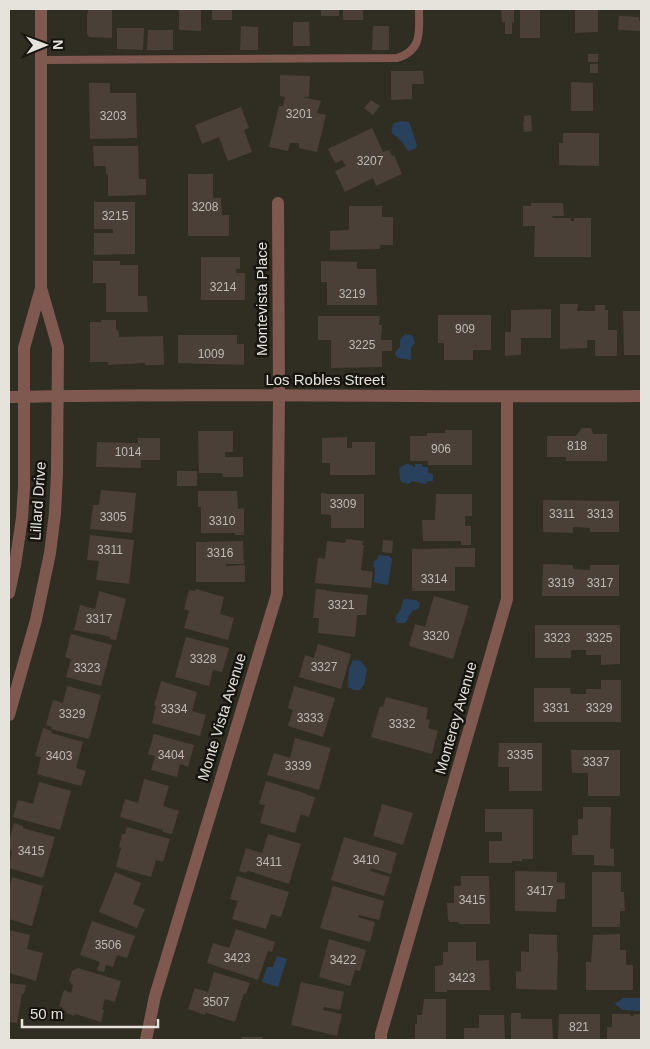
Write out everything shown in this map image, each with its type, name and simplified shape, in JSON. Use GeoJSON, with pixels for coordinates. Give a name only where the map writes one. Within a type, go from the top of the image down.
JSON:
{"type":"FeatureCollection","features":[{"type":"Feature","properties":{"kind":"street","name":"Lillard Drive"},"geometry":{"type":"LineString","coordinates":[[9,593],[22,518],[24,487],[24,348],[41,288],[41,9]]}},
{"type":"Feature","properties":{"kind":"street","name":"Montevista Place"},"geometry":{"type":"LineString","coordinates":[[278,203],[279,396]]}},
{"type":"Feature","properties":{"kind":"street","name":"Lillard Drive"},"geometry":{"type":"LineString","coordinates":[[9,715],[14,676],[36,620],[50,553],[58,473],[58,347],[41,288]]}},
{"type":"Feature","properties":{"kind":"street","name":"Monte Vista Avenue"},"geometry":{"type":"LineString","coordinates":[[146,1040],[154,996],[277,594],[279,396]]}},
{"type":"Feature","properties":{"kind":"street","name":"Los Robles Street"},"geometry":{"type":"LineString","coordinates":[[9,397],[641,396]]}},
{"type":"Feature","properties":{"kind":"street","name":"Monterey Avenue"},"geometry":{"type":"LineString","coordinates":[[381,1040],[381,1034],[508,598],[507,397]]}},
{"type":"Feature","properties":{"kind":"lane"},"geometry":{"type":"LineString","coordinates":[[41,60],[397,58],[414,49],[418,41],[419,9]]}},
{"type":"Feature","properties":{"kind":"water"},"geometry":{"type":"Polygon","coordinates":[[[409,122],[417,145],[416,148],[408,151],[392,133],[394,123],[409,122]]]}},
{"type":"Feature","properties":{"kind":"water"},"geometry":{"type":"Polygon","coordinates":[[[405,334],[412,335],[415,343],[411,348],[411,360],[398,358],[395,355],[395,352],[400,347],[400,340],[405,334]]]}},
{"type":"Feature","properties":{"kind":"water"},"geometry":{"type":"Polygon","coordinates":[[[407,464],[415,467],[415,464],[422,464],[422,467],[428,467],[428,473],[433,474],[433,481],[428,481],[424,484],[413,481],[408,484],[401,482],[399,469],[407,464]]]}},
{"type":"Feature","properties":{"kind":"water"},"geometry":{"type":"Polygon","coordinates":[[[378,555],[389,556],[392,559],[388,585],[374,582],[375,568],[373,566],[374,561],[378,559],[378,555]]]}},
{"type":"Feature","properties":{"kind":"water"},"geometry":{"type":"Polygon","coordinates":[[[405,599],[416,600],[420,603],[418,609],[411,613],[405,623],[397,623],[395,618],[405,599]]]}},
{"type":"Feature","properties":{"kind":"water"},"geometry":{"type":"Polygon","coordinates":[[[353,660],[361,661],[367,669],[364,685],[360,690],[348,687],[349,669],[353,660]]]}},
{"type":"Feature","properties":{"kind":"water"},"geometry":{"type":"Polygon","coordinates":[[[277,956],[287,959],[278,987],[262,982],[267,967],[273,967],[277,956]]]}},
{"type":"Feature","properties":{"kind":"water"},"geometry":{"type":"Polygon","coordinates":[[[623,998],[641,999],[641,1010],[623,1010],[615,1002],[623,998]]]}},
{"type":"Feature","properties":{"kind":"building"},"geometry":{"type":"Polygon","coordinates":[[[88,9],[112,9],[112,38],[89,37],[87,35],[88,9]]]}},
{"type":"Feature","properties":{"kind":"building"},"geometry":{"type":"Polygon","coordinates":[[[179,9],[201,9],[201,31],[179,30],[179,9]]]}},
{"type":"Feature","properties":{"kind":"building"},"geometry":{"type":"Polygon","coordinates":[[[212,9],[232,9],[232,20],[212,20],[212,9]]]}},
{"type":"Feature","properties":{"kind":"building"},"geometry":{"type":"Polygon","coordinates":[[[321,9],[339,9],[339,16],[321,16],[321,9]]]}},
{"type":"Feature","properties":{"kind":"building"},"geometry":{"type":"Polygon","coordinates":[[[343,9],[363,9],[363,20],[343,20],[343,9]]]}},
{"type":"Feature","properties":{"kind":"building"},"geometry":{"type":"Polygon","coordinates":[[[501,9],[514,9],[512,34],[505,34],[505,22],[502,22],[501,9]]]}},
{"type":"Feature","properties":{"kind":"building"},"geometry":{"type":"Polygon","coordinates":[[[520,9],[540,9],[540,38],[520,38],[520,9]]]}},
{"type":"Feature","properties":{"kind":"building"},"geometry":{"type":"Polygon","coordinates":[[[575,9],[598,9],[598,32],[575,33],[575,9]]]}},
{"type":"Feature","properties":{"kind":"building"},"geometry":{"type":"Polygon","coordinates":[[[619,16],[639,17],[641,31],[618,30],[619,16]]]}},
{"type":"Feature","properties":{"kind":"building"},"geometry":{"type":"Polygon","coordinates":[[[293,22],[309,22],[310,46],[293,46],[293,22]]]}},
{"type":"Feature","properties":{"kind":"building"},"geometry":{"type":"Polygon","coordinates":[[[241,26],[258,27],[258,50],[240,50],[241,26]]]}},
{"type":"Feature","properties":{"kind":"building"},"geometry":{"type":"Polygon","coordinates":[[[373,26],[389,26],[389,50],[372,50],[373,26]]]}},
{"type":"Feature","properties":{"kind":"building"},"geometry":{"type":"Polygon","coordinates":[[[117,28],[144,28],[143,50],[117,49],[117,28]]]}},
{"type":"Feature","properties":{"kind":"building"},"geometry":{"type":"Polygon","coordinates":[[[148,30],[173,30],[173,50],[147,50],[148,30]]]}},
{"type":"Feature","properties":{"kind":"building"},"geometry":{"type":"Polygon","coordinates":[[[588,54],[598,54],[598,62],[588,62],[588,54]]]}},
{"type":"Feature","properties":{"kind":"building"},"geometry":{"type":"Polygon","coordinates":[[[590,64],[598,64],[598,73],[590,73],[590,64]]]}},
{"type":"Feature","properties":{"kind":"building"},"geometry":{"type":"Polygon","coordinates":[[[391,71],[423,71],[424,84],[412,84],[412,99],[391,100],[391,71]]]}},
{"type":"Feature","properties":{"kind":"building"},"geometry":{"type":"Polygon","coordinates":[[[280,75],[310,76],[309,97],[302,97],[321,101],[317,113],[326,115],[317,152],[299,148],[299,143],[290,143],[288,151],[269,147],[279,106],[283,106],[285,97],[280,96],[280,75]]]}},
{"type":"Feature","properties":{"kind":"building"},"geometry":{"type":"Polygon","coordinates":[[[571,82],[593,83],[593,111],[571,111],[571,82]]]}},
{"type":"Feature","properties":{"kind":"building"},"geometry":{"type":"Polygon","coordinates":[[[89,83],[110,83],[110,93],[136,93],[137,138],[90,139],[89,83]]]}},
{"type":"Feature","properties":{"kind":"building"},"geometry":{"type":"Polygon","coordinates":[[[371,100],[380,106],[373,115],[364,108],[371,100]]]}},
{"type":"Feature","properties":{"kind":"building"},"geometry":{"type":"Polygon","coordinates":[[[241,107],[249,128],[244,130],[252,152],[228,161],[219,137],[202,144],[195,125],[241,107]]]}},
{"type":"Feature","properties":{"kind":"building"},"geometry":{"type":"Polygon","coordinates":[[[531,115],[532,131],[524,132],[524,116],[531,115]]]}},
{"type":"Feature","properties":{"kind":"building"},"geometry":{"type":"Polygon","coordinates":[[[372,128],[383,152],[389,150],[392,156],[394,155],[402,174],[376,186],[373,178],[345,192],[335,171],[346,166],[342,160],[335,163],[328,149],[372,128]]]}},
{"type":"Feature","properties":{"kind":"building"},"geometry":{"type":"Polygon","coordinates":[[[563,133],[599,133],[599,166],[559,165],[559,143],[563,143],[563,133]]]}},
{"type":"Feature","properties":{"kind":"building"},"geometry":{"type":"Polygon","coordinates":[[[93,146],[138,146],[139,179],[146,179],[146,195],[108,196],[106,166],[94,166],[93,146]]]}},
{"type":"Feature","properties":{"kind":"building"},"geometry":{"type":"Polygon","coordinates":[[[188,174],[213,174],[213,198],[221,198],[222,215],[229,215],[229,236],[188,236],[188,174]]]}},
{"type":"Feature","properties":{"kind":"building"},"geometry":{"type":"Polygon","coordinates":[[[94,202],[135,202],[135,254],[94,255],[94,233],[113,233],[113,229],[94,229],[94,202]]]}},
{"type":"Feature","properties":{"kind":"building"},"geometry":{"type":"Polygon","coordinates":[[[531,203],[563,203],[564,216],[552,216],[553,218],[571,218],[571,221],[574,221],[574,218],[591,218],[591,257],[534,257],[535,226],[523,226],[523,206],[531,206],[531,203]]]}},
{"type":"Feature","properties":{"kind":"building"},"geometry":{"type":"Polygon","coordinates":[[[349,206],[382,206],[382,217],[393,217],[393,245],[380,245],[380,249],[330,250],[330,231],[349,230],[349,206]]]}},
{"type":"Feature","properties":{"kind":"building"},"geometry":{"type":"Polygon","coordinates":[[[201,257],[240,257],[240,269],[236,269],[236,273],[245,273],[245,300],[201,300],[201,257]]]}},
{"type":"Feature","properties":{"kind":"building"},"geometry":{"type":"Polygon","coordinates":[[[93,261],[120,261],[120,265],[138,265],[138,296],[147,296],[148,312],[106,312],[106,283],[93,283],[93,261]]]}},
{"type":"Feature","properties":{"kind":"building"},"geometry":{"type":"Polygon","coordinates":[[[321,261],[357,262],[357,269],[376,269],[377,305],[327,305],[327,282],[321,282],[321,261]]]}},
{"type":"Feature","properties":{"kind":"building"},"geometry":{"type":"Polygon","coordinates":[[[560,304],[578,304],[577,311],[595,311],[595,305],[605,305],[605,310],[608,310],[608,330],[617,330],[617,356],[595,356],[595,340],[587,340],[587,348],[560,349],[560,304]]]}},
{"type":"Feature","properties":{"kind":"building"},"geometry":{"type":"Polygon","coordinates":[[[551,309],[551,338],[521,338],[521,355],[505,356],[505,332],[511,332],[511,310],[551,309]]]}},
{"type":"Feature","properties":{"kind":"building"},"geometry":{"type":"Polygon","coordinates":[[[623,311],[641,311],[641,355],[624,355],[623,311]]]}},
{"type":"Feature","properties":{"kind":"building"},"geometry":{"type":"Polygon","coordinates":[[[438,315],[491,315],[491,350],[473,350],[473,360],[444,360],[444,343],[438,343],[438,315]]]}},
{"type":"Feature","properties":{"kind":"building"},"geometry":{"type":"Polygon","coordinates":[[[318,316],[380,316],[379,325],[382,325],[381,340],[392,340],[392,351],[382,351],[382,367],[331,368],[331,340],[318,340],[318,316]]]}},
{"type":"Feature","properties":{"kind":"building"},"geometry":{"type":"Polygon","coordinates":[[[101,320],[116,320],[116,330],[118,330],[119,337],[163,336],[164,365],[145,365],[145,363],[108,365],[108,362],[90,362],[90,322],[101,322],[101,320]]]}},
{"type":"Feature","properties":{"kind":"building"},"geometry":{"type":"Polygon","coordinates":[[[178,335],[237,335],[237,344],[244,344],[244,365],[178,363],[178,335]]]}},
{"type":"Feature","properties":{"kind":"building"},"geometry":{"type":"Polygon","coordinates":[[[582,428],[591,428],[593,434],[607,434],[607,461],[566,461],[566,457],[547,457],[547,436],[576,436],[582,428]]]}},
{"type":"Feature","properties":{"kind":"building"},"geometry":{"type":"Polygon","coordinates":[[[445,430],[472,430],[472,465],[428,465],[428,461],[410,461],[410,436],[427,436],[427,433],[445,433],[445,430]]]}},
{"type":"Feature","properties":{"kind":"building"},"geometry":{"type":"Polygon","coordinates":[[[198,431],[233,431],[233,452],[225,452],[225,457],[243,457],[243,477],[223,477],[222,473],[199,473],[198,431]]]}},
{"type":"Feature","properties":{"kind":"building"},"geometry":{"type":"Polygon","coordinates":[[[347,437],[347,448],[352,448],[352,442],[375,442],[375,475],[330,475],[330,463],[322,463],[322,438],[347,437]]]}},
{"type":"Feature","properties":{"kind":"building"},"geometry":{"type":"Polygon","coordinates":[[[138,438],[160,438],[160,460],[141,460],[141,468],[96,467],[97,442],[138,443],[138,438]]]}},
{"type":"Feature","properties":{"kind":"building"},"geometry":{"type":"Polygon","coordinates":[[[177,471],[197,471],[197,486],[177,486],[177,471]]]}},
{"type":"Feature","properties":{"kind":"building"},"geometry":{"type":"Polygon","coordinates":[[[101,490],[136,493],[132,533],[90,529],[93,505],[99,505],[101,490]]]}},
{"type":"Feature","properties":{"kind":"building"},"geometry":{"type":"Polygon","coordinates":[[[198,491],[237,491],[238,509],[244,508],[244,535],[235,535],[235,533],[201,533],[201,507],[198,507],[198,491]]]}},
{"type":"Feature","properties":{"kind":"building"},"geometry":{"type":"Polygon","coordinates":[[[321,493],[364,494],[364,528],[331,528],[331,515],[321,514],[321,493]]]}},
{"type":"Feature","properties":{"kind":"building"},"geometry":{"type":"Polygon","coordinates":[[[436,494],[472,494],[472,516],[465,516],[465,526],[471,526],[471,545],[461,545],[461,541],[423,541],[422,520],[435,520],[436,494]]]}},
{"type":"Feature","properties":{"kind":"building"},"geometry":{"type":"Polygon","coordinates":[[[543,500],[619,501],[619,532],[590,532],[590,528],[573,527],[573,533],[543,532],[543,500]]]}},
{"type":"Feature","properties":{"kind":"building"},"geometry":{"type":"Polygon","coordinates":[[[90,535],[134,540],[129,584],[96,580],[99,561],[87,560],[90,535]]]}},
{"type":"Feature","properties":{"kind":"building"},"geometry":{"type":"Polygon","coordinates":[[[346,539],[363,541],[361,570],[373,572],[371,588],[315,583],[318,558],[325,559],[327,541],[345,543],[346,539]]]}},
{"type":"Feature","properties":{"kind":"building"},"geometry":{"type":"Polygon","coordinates":[[[383,540],[393,541],[392,553],[382,552],[383,540]]]}},
{"type":"Feature","properties":{"kind":"building"},"geometry":{"type":"Polygon","coordinates":[[[243,541],[244,564],[226,564],[226,566],[245,565],[245,582],[196,582],[196,542],[243,541]]]}},
{"type":"Feature","properties":{"kind":"building"},"geometry":{"type":"Polygon","coordinates":[[[475,548],[475,567],[455,567],[455,591],[412,591],[412,549],[475,548]]]}},
{"type":"Feature","properties":{"kind":"building"},"geometry":{"type":"Polygon","coordinates":[[[543,564],[573,565],[573,569],[590,570],[590,565],[619,565],[619,596],[542,596],[543,564]]]}},
{"type":"Feature","properties":{"kind":"building"},"geometry":{"type":"Polygon","coordinates":[[[196,589],[224,597],[220,614],[234,618],[228,640],[184,628],[189,611],[184,609],[189,590],[195,591],[196,589]]]}},
{"type":"Feature","properties":{"kind":"building"},"geometry":{"type":"Polygon","coordinates":[[[316,589],[368,595],[366,615],[357,615],[355,637],[318,633],[319,618],[313,618],[316,589]]]}},
{"type":"Feature","properties":{"kind":"building"},"geometry":{"type":"Polygon","coordinates":[[[99,591],[126,599],[116,640],[94,633],[74,630],[80,605],[95,609],[99,591]]]}},
{"type":"Feature","properties":{"kind":"building"},"geometry":{"type":"Polygon","coordinates":[[[434,596],[469,606],[453,659],[409,646],[415,624],[425,627],[434,596]]]}},
{"type":"Feature","properties":{"kind":"building"},"geometry":{"type":"Polygon","coordinates":[[[535,625],[620,625],[620,664],[601,665],[601,655],[586,655],[586,650],[571,650],[571,658],[535,658],[535,625]]]}},
{"type":"Feature","properties":{"kind":"building"},"geometry":{"type":"Polygon","coordinates":[[[71,634],[112,645],[101,686],[66,677],[71,659],[65,657],[71,634]]]}},
{"type":"Feature","properties":{"kind":"building"},"geometry":{"type":"Polygon","coordinates":[[[186,637],[229,648],[222,672],[213,670],[209,686],[175,677],[186,637]]]}},
{"type":"Feature","properties":{"kind":"building"},"geometry":{"type":"Polygon","coordinates":[[[318,644],[351,654],[341,689],[299,677],[305,655],[314,658],[318,644]]]}},
{"type":"Feature","properties":{"kind":"building"},"geometry":{"type":"Polygon","coordinates":[[[601,680],[621,680],[621,722],[534,722],[534,688],[570,688],[571,694],[586,694],[586,689],[601,689],[601,680]]]}},
{"type":"Feature","properties":{"kind":"building"},"geometry":{"type":"Polygon","coordinates":[[[161,681],[197,692],[192,711],[206,715],[200,736],[152,723],[156,706],[154,706],[161,681]]]}},
{"type":"Feature","properties":{"kind":"building"},"geometry":{"type":"Polygon","coordinates":[[[67,686],[101,695],[89,739],[51,729],[52,727],[46,725],[53,700],[63,703],[67,686]]]}},
{"type":"Feature","properties":{"kind":"building"},"geometry":{"type":"Polygon","coordinates":[[[294,686],[335,698],[323,737],[288,726],[293,710],[288,708],[294,686]]]}},
{"type":"Feature","properties":{"kind":"building"},"geometry":{"type":"Polygon","coordinates":[[[386,697],[428,708],[426,719],[430,720],[428,728],[438,731],[432,754],[371,737],[380,706],[383,707],[386,697]]]}},
{"type":"Feature","properties":{"kind":"building"},"geometry":{"type":"Polygon","coordinates":[[[43,728],[52,731],[51,733],[83,742],[76,768],[86,771],[81,786],[37,774],[41,757],[35,756],[43,728]]]}},
{"type":"Feature","properties":{"kind":"building"},"geometry":{"type":"Polygon","coordinates":[[[154,734],[194,745],[188,767],[180,764],[177,777],[151,770],[155,756],[148,754],[154,734]]]}},
{"type":"Feature","properties":{"kind":"building"},"geometry":{"type":"Polygon","coordinates":[[[295,738],[331,748],[319,790],[267,775],[274,753],[290,758],[295,738]]]}},
{"type":"Feature","properties":{"kind":"building"},"geometry":{"type":"Polygon","coordinates":[[[499,743],[542,743],[542,791],[509,791],[509,767],[498,767],[499,743]]]}},
{"type":"Feature","properties":{"kind":"building"},"geometry":{"type":"Polygon","coordinates":[[[571,750],[620,750],[620,796],[588,796],[588,773],[572,773],[571,750]]]}},
{"type":"Feature","properties":{"kind":"building"},"geometry":{"type":"Polygon","coordinates":[[[144,779],[169,786],[163,806],[179,811],[172,834],[120,817],[125,799],[138,803],[144,779]]]}},
{"type":"Feature","properties":{"kind":"building"},"geometry":{"type":"Polygon","coordinates":[[[266,781],[315,797],[309,817],[301,814],[295,833],[260,823],[265,805],[259,804],[266,781]]]}},
{"type":"Feature","properties":{"kind":"building"},"geometry":{"type":"Polygon","coordinates":[[[39,782],[71,791],[60,830],[13,817],[18,800],[33,804],[39,782]]]}},
{"type":"Feature","properties":{"kind":"building"},"geometry":{"type":"Polygon","coordinates":[[[382,804],[413,813],[403,845],[373,836],[382,804]]]}},
{"type":"Feature","properties":{"kind":"building"},"geometry":{"type":"Polygon","coordinates":[[[583,807],[611,807],[610,849],[614,849],[614,866],[594,865],[594,855],[572,855],[572,835],[578,835],[578,819],[583,819],[583,807]]]}},
{"type":"Feature","properties":{"kind":"building"},"geometry":{"type":"Polygon","coordinates":[[[485,809],[533,809],[533,859],[522,859],[522,861],[512,861],[512,863],[489,863],[489,841],[502,841],[502,832],[485,832],[485,809]]]}},
{"type":"Feature","properties":{"kind":"building"},"geometry":{"type":"Polygon","coordinates":[[[14,823],[23,826],[23,828],[55,837],[43,878],[9,868],[12,851],[9,850],[9,841],[14,823]]]}},
{"type":"Feature","properties":{"kind":"building"},"geometry":{"type":"Polygon","coordinates":[[[127,827],[170,839],[163,862],[156,860],[151,877],[116,867],[121,848],[119,847],[122,834],[125,834],[127,827]]]}},
{"type":"Feature","properties":{"kind":"building"},"geometry":{"type":"Polygon","coordinates":[[[268,834],[301,844],[289,884],[249,871],[246,873],[239,871],[246,848],[262,853],[268,834]]]}},
{"type":"Feature","properties":{"kind":"building"},"geometry":{"type":"Polygon","coordinates":[[[344,837],[397,853],[391,874],[371,868],[370,871],[390,877],[384,896],[331,880],[344,837]]]}},
{"type":"Feature","properties":{"kind":"building"},"geometry":{"type":"Polygon","coordinates":[[[515,871],[557,872],[557,882],[565,883],[565,899],[557,899],[556,912],[515,911],[515,871]]]}},
{"type":"Feature","properties":{"kind":"building"},"geometry":{"type":"Polygon","coordinates":[[[115,872],[141,883],[133,904],[145,909],[137,928],[99,912],[115,872]]]}},
{"type":"Feature","properties":{"kind":"building"},"geometry":{"type":"Polygon","coordinates":[[[592,872],[621,872],[621,892],[624,892],[625,911],[620,911],[620,927],[592,927],[592,872]]]}},
{"type":"Feature","properties":{"kind":"building"},"geometry":{"type":"Polygon","coordinates":[[[237,876],[289,892],[281,917],[271,914],[266,929],[232,919],[238,901],[230,899],[237,876]]]}},
{"type":"Feature","properties":{"kind":"building"},"geometry":{"type":"Polygon","coordinates":[[[461,876],[489,876],[490,924],[459,924],[459,922],[450,922],[448,920],[447,903],[454,903],[454,886],[461,886],[461,876]]]}},
{"type":"Feature","properties":{"kind":"building"},"geometry":{"type":"Polygon","coordinates":[[[12,877],[43,886],[32,926],[9,919],[9,888],[12,877]]]}},
{"type":"Feature","properties":{"kind":"building"},"geometry":{"type":"Polygon","coordinates":[[[333,886],[384,901],[379,920],[359,915],[358,917],[375,922],[370,942],[320,928],[333,886]]]}},
{"type":"Feature","properties":{"kind":"building"},"geometry":{"type":"Polygon","coordinates":[[[92,921],[135,936],[127,958],[117,955],[113,967],[106,965],[104,972],[97,970],[100,962],[80,955],[92,921]]]}},
{"type":"Feature","properties":{"kind":"building"},"geometry":{"type":"Polygon","coordinates":[[[236,929],[275,942],[272,952],[268,951],[258,980],[207,963],[213,943],[229,948],[236,929]]]}},
{"type":"Feature","properties":{"kind":"building"},"geometry":{"type":"Polygon","coordinates":[[[9,930],[30,935],[27,949],[43,953],[36,981],[9,973],[9,930]]]}},
{"type":"Feature","properties":{"kind":"building"},"geometry":{"type":"Polygon","coordinates":[[[529,934],[557,935],[557,990],[516,989],[516,971],[521,972],[521,951],[529,952],[529,934]]]}},
{"type":"Feature","properties":{"kind":"building"},"geometry":{"type":"Polygon","coordinates":[[[620,934],[620,950],[626,950],[626,965],[633,965],[633,990],[586,990],[586,962],[591,962],[593,935],[620,934]]]}},
{"type":"Feature","properties":{"kind":"building"},"geometry":{"type":"Polygon","coordinates":[[[329,939],[366,950],[360,971],[355,970],[350,986],[319,977],[329,939]]]}},
{"type":"Feature","properties":{"kind":"building"},"geometry":{"type":"Polygon","coordinates":[[[448,942],[476,942],[476,961],[489,960],[490,990],[447,990],[447,992],[435,992],[435,966],[443,965],[443,952],[448,952],[448,942]]]}},
{"type":"Feature","properties":{"kind":"building"},"geometry":{"type":"Polygon","coordinates":[[[78,968],[121,981],[115,1002],[105,999],[101,1022],[66,1013],[59,1006],[64,990],[71,993],[73,985],[69,981],[72,971],[78,968]]]}},
{"type":"Feature","properties":{"kind":"building"},"geometry":{"type":"Polygon","coordinates":[[[214,972],[250,983],[246,994],[244,993],[235,1022],[207,1012],[205,1015],[188,1009],[195,988],[208,992],[214,972]]]}},
{"type":"Feature","properties":{"kind":"building"},"geometry":{"type":"Polygon","coordinates":[[[301,982],[344,992],[340,1010],[324,1007],[323,1010],[342,1014],[337,1036],[291,1025],[301,982]]]}},
{"type":"Feature","properties":{"kind":"building"},"geometry":{"type":"Polygon","coordinates":[[[9,983],[26,985],[24,994],[22,994],[17,1023],[9,1022],[9,983]]]}},
{"type":"Feature","properties":{"kind":"building"},"geometry":{"type":"Polygon","coordinates":[[[424,999],[446,999],[446,1040],[415,1040],[415,1024],[417,1024],[417,1015],[422,1015],[424,999]]]}},
{"type":"Feature","properties":{"kind":"building"},"geometry":{"type":"Polygon","coordinates":[[[511,1013],[521,1013],[521,1019],[552,1019],[553,1040],[511,1040],[511,1013]]]}},
{"type":"Feature","properties":{"kind":"building"},"geometry":{"type":"Polygon","coordinates":[[[559,1014],[600,1014],[600,1040],[558,1040],[559,1014]]]}},
{"type":"Feature","properties":{"kind":"building"},"geometry":{"type":"Polygon","coordinates":[[[612,1014],[630,1014],[634,1016],[634,1014],[641,1014],[641,1040],[607,1040],[607,1027],[612,1027],[612,1014]]]}},
{"type":"Feature","properties":{"kind":"building"},"geometry":{"type":"Polygon","coordinates":[[[479,1015],[504,1015],[505,1040],[464,1040],[464,1028],[479,1028],[479,1015]]]}},
{"type":"Feature","properties":{"kind":"building"},"geometry":{"type":"Polygon","coordinates":[[[242,1037],[262,1037],[262,1040],[242,1040],[242,1037]]]}}]}
